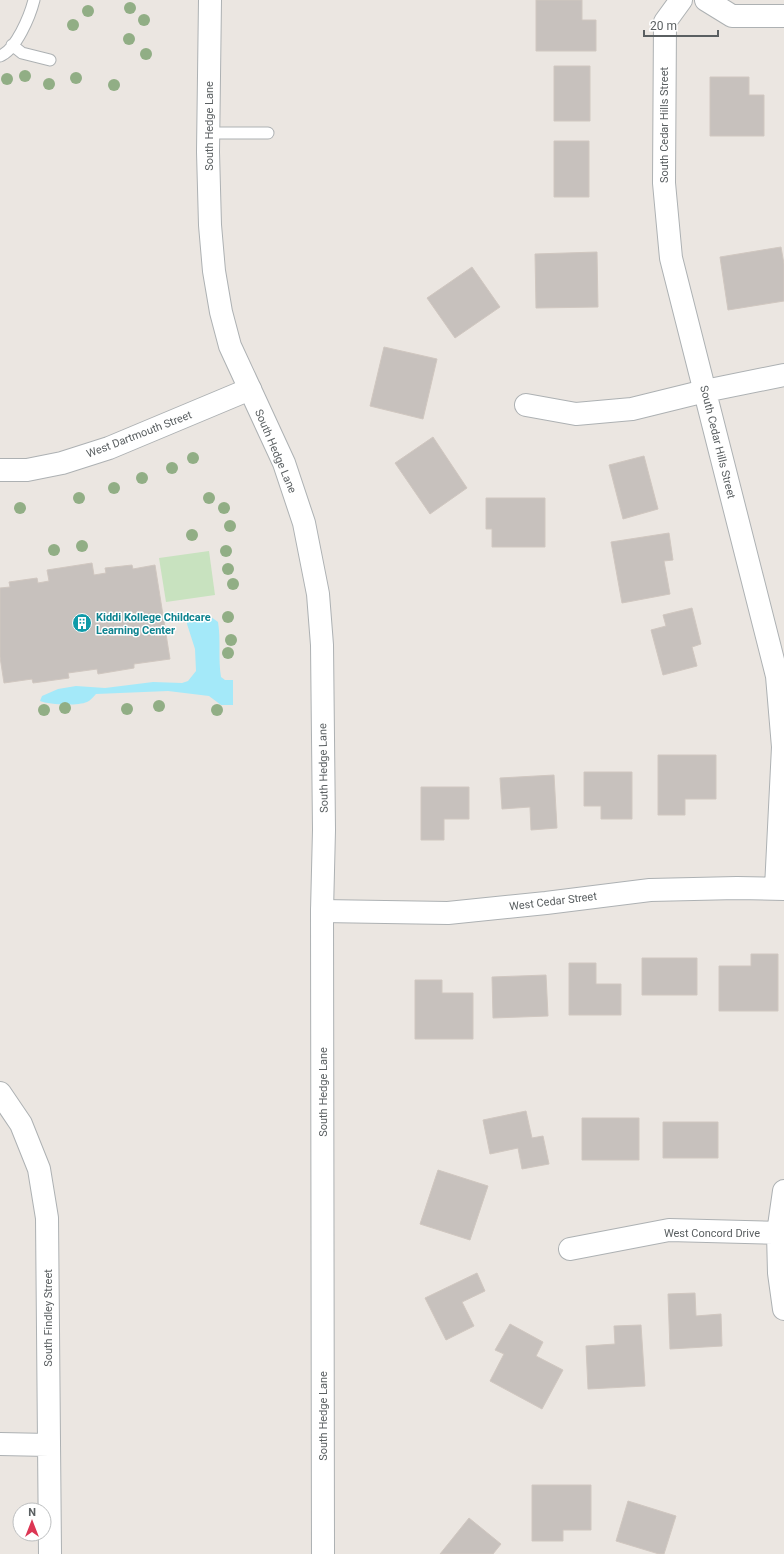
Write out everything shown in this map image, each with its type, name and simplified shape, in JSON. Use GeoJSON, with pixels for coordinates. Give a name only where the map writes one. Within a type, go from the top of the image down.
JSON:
{"type":"FeatureCollection","features":[{"type":"Feature","properties":{"kind":"street","name":"South Hedge Lane"},"geometry":{"type":"LineString","coordinates":[[210,0],[208,133],[210,225],[214,270],[221,312],[230,346],[284,463],[304,523],[318,594],[322,645],[324,830],[322,911],[323,1554]]}},
{"type":"Feature","properties":{"kind":"street","name":"South Cedar Hills Street"},"geometry":{"type":"LineString","coordinates":[[681,0],[665,22],[664,183],[671,258],[778,676],[783,747],[780,888]]}},
{"type":"Feature","properties":{"kind":"street"},"geometry":{"type":"LineString","coordinates":[[706,0],[732,16],[784,16]]}},
{"type":"Feature","properties":{"kind":"street"},"geometry":{"type":"LineString","coordinates":[[526,405],[576,414],[632,409],[705,391],[784,375]]}},
{"type":"Feature","properties":{"kind":"street","name":"West Dartmouth Street"},"geometry":{"type":"LineString","coordinates":[[0,470],[27,470],[62,462],[109,448],[250,389]]}},
{"type":"Feature","properties":{"kind":"street","name":"West Cedar Street"},"geometry":{"type":"LineString","coordinates":[[322,911],[448,913],[650,890],[780,888]]}},
{"type":"Feature","properties":{"kind":"street","name":"South Findley Street"},"geometry":{"type":"LineString","coordinates":[[0,1093],[21,1124],[38,1169],[47,1218],[50,1554]]}},
{"type":"Feature","properties":{"kind":"street"},"geometry":{"type":"LineString","coordinates":[[784,1191],[779,1273],[784,1309]]}},
{"type":"Feature","properties":{"kind":"street","name":"West Concord Drive"},"geometry":{"type":"LineString","coordinates":[[570,1249],[669,1230],[781,1233]]}},
{"type":"Feature","properties":{"kind":"street"},"geometry":{"type":"LineString","coordinates":[[0,1444],[49,1445]]}},
{"type":"Feature","properties":{"kind":"lane"},"geometry":{"type":"LineString","coordinates":[[0,56],[4,55],[21,35],[34,0]]}},
{"type":"Feature","properties":{"kind":"lane"},"geometry":{"type":"LineString","coordinates":[[12,45],[22,53],[50,60]]}},
{"type":"Feature","properties":{"kind":"lane"},"geometry":{"type":"LineString","coordinates":[[208,133],[268,133]]}},
{"type":"Feature","properties":{"kind":"green space"},"geometry":{"type":"Polygon","coordinates":[[[209,551],[215,595],[166,602],[159,558],[209,551]]]}},
{"type":"Feature","properties":{"kind":"water"},"geometry":{"type":"Polygon","coordinates":[[[194,614],[207,614],[218,622],[221,677],[225,680],[233,680],[233,705],[221,705],[209,696],[168,691],[96,694],[90,700],[77,704],[56,704],[40,701],[42,696],[58,689],[76,686],[105,688],[153,682],[182,683],[188,681],[196,671],[195,649],[187,620],[194,614]]]}},
{"type":"Feature","properties":{"kind":"building"},"geometry":{"type":"Polygon","coordinates":[[[536,0],[582,0],[582,20],[596,20],[596,51],[536,51],[536,0]]]}},
{"type":"Feature","properties":{"kind":"building"},"geometry":{"type":"Polygon","coordinates":[[[554,66],[590,66],[590,121],[554,121],[554,66]]]}},
{"type":"Feature","properties":{"kind":"building"},"geometry":{"type":"Polygon","coordinates":[[[710,77],[749,77],[749,95],[764,95],[764,136],[710,136],[710,77]]]}},
{"type":"Feature","properties":{"kind":"building"},"geometry":{"type":"Polygon","coordinates":[[[554,141],[589,141],[589,197],[554,197],[554,141]]]}},
{"type":"Feature","properties":{"kind":"building"},"geometry":{"type":"Polygon","coordinates":[[[781,247],[784,264],[784,301],[728,310],[720,257],[781,247]]]}},
{"type":"Feature","properties":{"kind":"building"},"geometry":{"type":"Polygon","coordinates":[[[597,252],[598,307],[536,308],[535,254],[597,252]]]}},
{"type":"Feature","properties":{"kind":"building"},"geometry":{"type":"Polygon","coordinates":[[[472,267],[500,307],[455,338],[427,298],[472,267]]]}},
{"type":"Feature","properties":{"kind":"building"},"geometry":{"type":"Polygon","coordinates":[[[384,347],[437,359],[423,419],[370,406],[384,347]]]}},
{"type":"Feature","properties":{"kind":"building"},"geometry":{"type":"Polygon","coordinates":[[[433,437],[467,488],[430,514],[395,463],[433,437]]]}},
{"type":"Feature","properties":{"kind":"building"},"geometry":{"type":"Polygon","coordinates":[[[644,456],[658,509],[623,519],[609,465],[644,456]]]}},
{"type":"Feature","properties":{"kind":"building"},"geometry":{"type":"Polygon","coordinates":[[[486,498],[545,498],[545,547],[492,547],[492,529],[486,529],[486,498]]]}},
{"type":"Feature","properties":{"kind":"building"},"geometry":{"type":"Polygon","coordinates":[[[669,533],[673,560],[664,561],[670,594],[622,603],[611,542],[669,533]]]}},
{"type":"Feature","properties":{"kind":"building","name":"Kiddi Kollege Childcare Learning Center"},"geometry":{"type":"Polygon","coordinates":[[[92,563],[94,575],[106,573],[105,568],[132,565],[133,569],[155,565],[170,659],[134,664],[134,668],[98,674],[97,669],[68,673],[69,678],[33,683],[32,679],[4,683],[0,657],[0,588],[10,587],[9,582],[37,578],[38,583],[49,581],[47,570],[92,563]]]}},
{"type":"Feature","properties":{"kind":"building"},"geometry":{"type":"Polygon","coordinates":[[[692,608],[701,644],[692,647],[697,666],[663,675],[651,630],[666,626],[663,615],[692,608]]]}},
{"type":"Feature","properties":{"kind":"building"},"geometry":{"type":"Polygon","coordinates":[[[658,755],[716,755],[716,799],[685,799],[685,815],[658,815],[658,755]]]}},
{"type":"Feature","properties":{"kind":"building"},"geometry":{"type":"Polygon","coordinates":[[[584,772],[632,772],[632,819],[601,819],[601,806],[584,806],[584,772]]]}},
{"type":"Feature","properties":{"kind":"building"},"geometry":{"type":"Polygon","coordinates":[[[554,775],[557,828],[531,830],[530,807],[502,809],[500,778],[554,775]]]}},
{"type":"Feature","properties":{"kind":"building"},"geometry":{"type":"Polygon","coordinates":[[[421,787],[469,787],[469,819],[444,819],[444,840],[421,840],[421,787]]]}},
{"type":"Feature","properties":{"kind":"building"},"geometry":{"type":"Polygon","coordinates":[[[751,954],[778,954],[778,1011],[719,1011],[719,966],[751,966],[751,954]]]}},
{"type":"Feature","properties":{"kind":"building"},"geometry":{"type":"Polygon","coordinates":[[[642,958],[697,958],[697,995],[642,995],[642,958]]]}},
{"type":"Feature","properties":{"kind":"building"},"geometry":{"type":"Polygon","coordinates":[[[569,963],[596,963],[596,984],[621,984],[621,1015],[569,1015],[569,963]]]}},
{"type":"Feature","properties":{"kind":"building"},"geometry":{"type":"Polygon","coordinates":[[[546,975],[548,1016],[493,1018],[492,977],[546,975]]]}},
{"type":"Feature","properties":{"kind":"building"},"geometry":{"type":"Polygon","coordinates":[[[415,980],[442,980],[442,993],[473,993],[473,1039],[415,1039],[415,980]]]}},
{"type":"Feature","properties":{"kind":"building"},"geometry":{"type":"Polygon","coordinates":[[[526,1111],[532,1138],[543,1136],[549,1164],[522,1169],[518,1148],[490,1154],[483,1120],[526,1111]]]}},
{"type":"Feature","properties":{"kind":"building"},"geometry":{"type":"Polygon","coordinates":[[[582,1118],[639,1118],[639,1160],[582,1160],[582,1118]]]}},
{"type":"Feature","properties":{"kind":"building"},"geometry":{"type":"Polygon","coordinates":[[[663,1122],[718,1122],[718,1158],[663,1158],[663,1122]]]}},
{"type":"Feature","properties":{"kind":"building"},"geometry":{"type":"Polygon","coordinates":[[[438,1170],[488,1186],[470,1240],[420,1224],[438,1170]]]}},
{"type":"Feature","properties":{"kind":"building"},"geometry":{"type":"Polygon","coordinates":[[[477,1273],[485,1291],[462,1302],[474,1326],[446,1340],[425,1298],[477,1273]]]}},
{"type":"Feature","properties":{"kind":"building"},"geometry":{"type":"Polygon","coordinates":[[[695,1293],[696,1316],[721,1314],[722,1346],[670,1349],[668,1294],[695,1293]]]}},
{"type":"Feature","properties":{"kind":"building"},"geometry":{"type":"Polygon","coordinates":[[[510,1324],[543,1342],[536,1356],[563,1370],[542,1409],[490,1381],[504,1354],[495,1350],[510,1324]]]}},
{"type":"Feature","properties":{"kind":"building"},"geometry":{"type":"Polygon","coordinates":[[[641,1325],[645,1386],[588,1389],[586,1346],[615,1344],[614,1326],[641,1325]]]}},
{"type":"Feature","properties":{"kind":"building"},"geometry":{"type":"Polygon","coordinates":[[[532,1485],[591,1485],[591,1530],[563,1530],[563,1541],[532,1541],[532,1485]]]}},
{"type":"Feature","properties":{"kind":"building"},"geometry":{"type":"Polygon","coordinates":[[[628,1501],[676,1516],[664,1554],[659,1554],[616,1541],[628,1501]]]}},
{"type":"Feature","properties":{"kind":"building"},"geometry":{"type":"Polygon","coordinates":[[[469,1518],[501,1544],[493,1554],[440,1554],[469,1518]]]}},
{"type":"Feature","properties":{"kind":"place","name":"Kiddi Kollege Childcare Learning Center"},"geometry":{"type":"Point","coordinates":[82,623]}}]}
